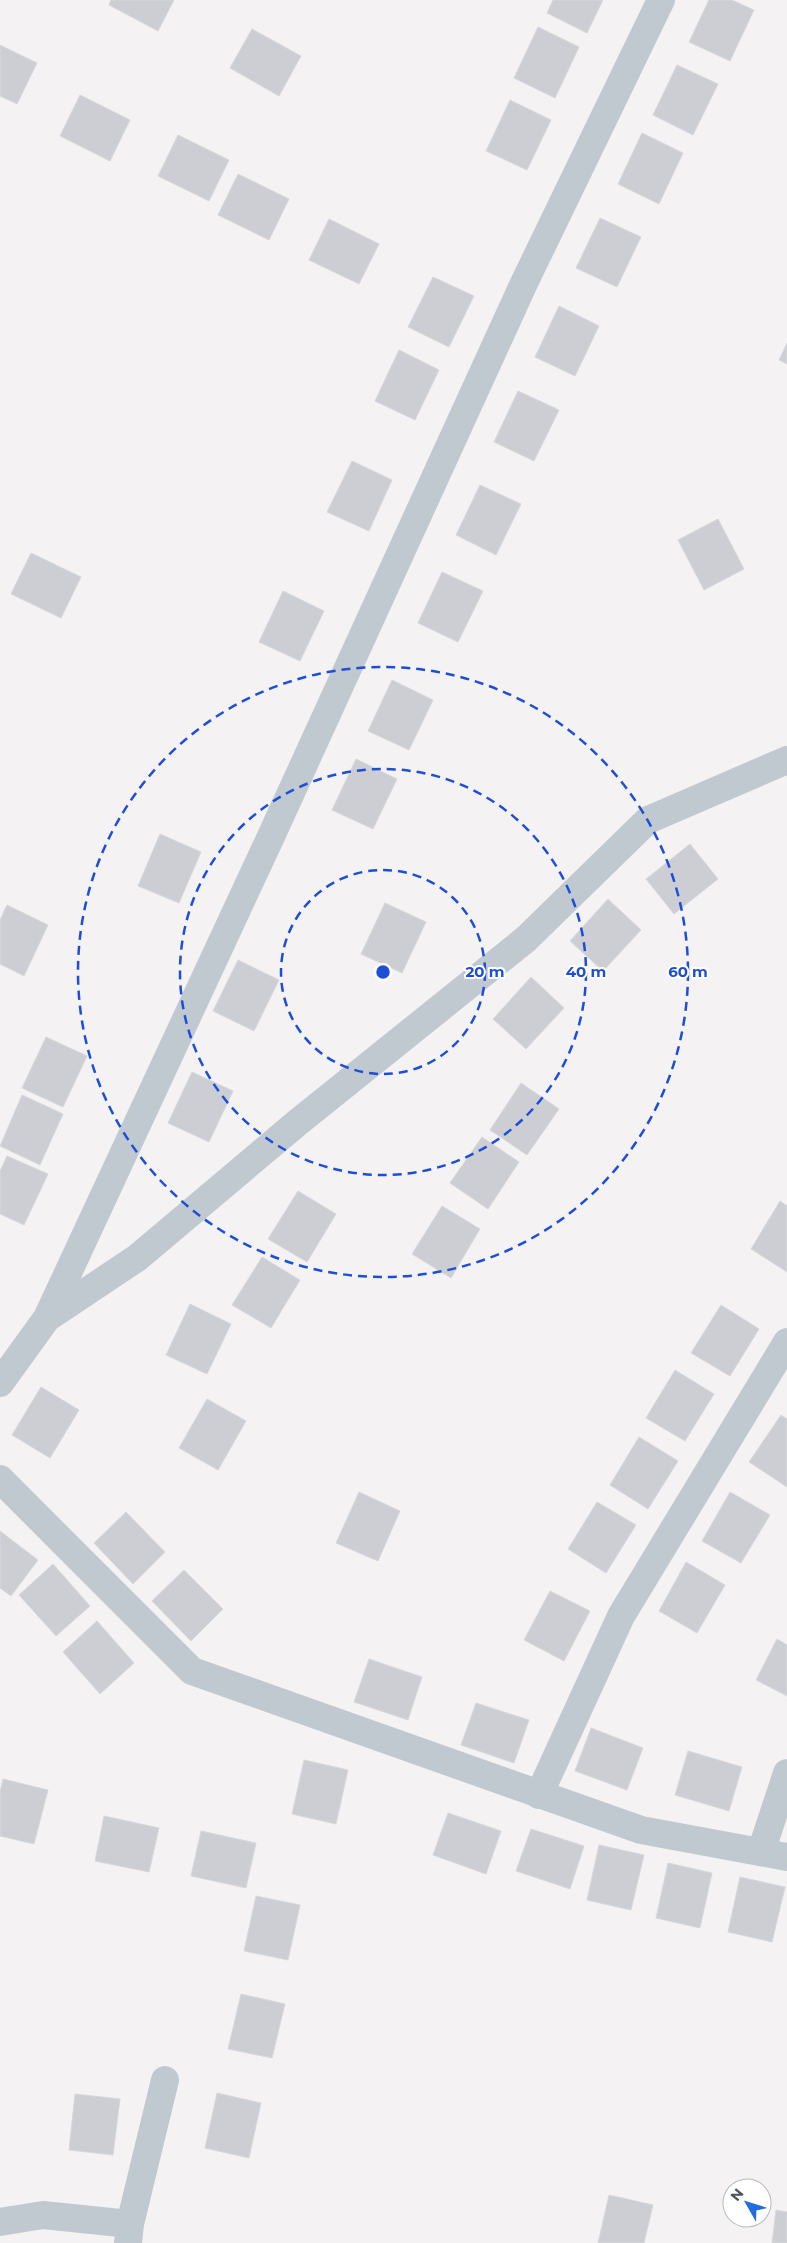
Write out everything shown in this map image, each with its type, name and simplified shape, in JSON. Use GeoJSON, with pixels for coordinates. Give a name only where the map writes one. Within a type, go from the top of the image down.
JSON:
{"type":"FeatureCollection","features":[{"type":"Feature","properties":{"kind":"street"},"geometry":{"type":"LineString","coordinates":[[0,1383],[47,1318],[269,841],[524,283],[661,0]]}},
{"type":"Feature","properties":{"kind":"street"},"geometry":{"type":"LineString","coordinates":[[47,1318],[137,1258],[297,1123],[526,940],[648,820],[787,760]]}},
{"type":"Feature","properties":{"kind":"street"},"geometry":{"type":"LineString","coordinates":[[539,1795],[621,1616],[787,1342]]}},
{"type":"Feature","properties":{"kind":"street"},"geometry":{"type":"LineString","coordinates":[[0,1479],[192,1671],[641,1830],[787,1857]]}},
{"type":"Feature","properties":{"kind":"street"},"geometry":{"type":"LineString","coordinates":[[760,1852],[787,1773]]}},
{"type":"Feature","properties":{"kind":"street"},"geometry":{"type":"LineString","coordinates":[[0,2222],[42,2215],[129,2233],[165,2080]]}},
{"type":"Feature","properties":{"kind":"building"},"geometry":{"type":"Polygon","coordinates":[[[111,0],[174,0],[158,31],[109,5],[111,0]]]}},
{"type":"Feature","properties":{"kind":"building"},"geometry":{"type":"Polygon","coordinates":[[[553,0],[603,0],[587,33],[547,13],[553,0]]]}},
{"type":"Feature","properties":{"kind":"building"},"geometry":{"type":"Polygon","coordinates":[[[709,0],[732,0],[754,10],[730,61],[689,42],[709,0]]]}},
{"type":"Feature","properties":{"kind":"building"},"geometry":{"type":"Polygon","coordinates":[[[538,27],[579,47],[555,98],[514,78],[538,27]]]}},
{"type":"Feature","properties":{"kind":"building"},"geometry":{"type":"Polygon","coordinates":[[[252,29],[301,56],[279,96],[230,68],[252,29]]]}},
{"type":"Feature","properties":{"kind":"building"},"geometry":{"type":"Polygon","coordinates":[[[0,45],[37,63],[17,104],[0,96],[0,45]]]}},
{"type":"Feature","properties":{"kind":"building"},"geometry":{"type":"Polygon","coordinates":[[[677,65],[718,84],[693,135],[653,115],[677,65]]]}},
{"type":"Feature","properties":{"kind":"building"},"geometry":{"type":"Polygon","coordinates":[[[80,95],[130,120],[110,161],[60,136],[80,95]]]}},
{"type":"Feature","properties":{"kind":"building"},"geometry":{"type":"Polygon","coordinates":[[[510,100],[551,120],[527,170],[486,151],[510,100]]]}},
{"type":"Feature","properties":{"kind":"building"},"geometry":{"type":"Polygon","coordinates":[[[642,133],[683,153],[659,204],[618,184],[642,133]]]}},
{"type":"Feature","properties":{"kind":"building"},"geometry":{"type":"Polygon","coordinates":[[[178,135],[229,160],[209,201],[158,176],[178,135]]]}},
{"type":"Feature","properties":{"kind":"building"},"geometry":{"type":"Polygon","coordinates":[[[238,174],[289,199],[269,240],[218,215],[238,174]]]}},
{"type":"Feature","properties":{"kind":"building"},"geometry":{"type":"Polygon","coordinates":[[[600,218],[641,237],[617,287],[576,268],[600,218]]]}},
{"type":"Feature","properties":{"kind":"building"},"geometry":{"type":"Polygon","coordinates":[[[329,219],[379,244],[359,284],[309,260],[329,219]]]}},
{"type":"Feature","properties":{"kind":"building"},"geometry":{"type":"Polygon","coordinates":[[[433,277],[474,296],[449,347],[408,327],[433,277]]]}},
{"type":"Feature","properties":{"kind":"building"},"geometry":{"type":"Polygon","coordinates":[[[559,306],[599,326],[575,376],[535,357],[559,306]]]}},
{"type":"Feature","properties":{"kind":"building"},"geometry":{"type":"Polygon","coordinates":[[[787,343],[787,364],[779,360],[787,343]]]}},
{"type":"Feature","properties":{"kind":"building"},"geometry":{"type":"Polygon","coordinates":[[[399,350],[439,370],[415,420],[375,401],[399,350]]]}},
{"type":"Feature","properties":{"kind":"building"},"geometry":{"type":"Polygon","coordinates":[[[518,391],[559,410],[534,461],[494,442],[518,391]]]}},
{"type":"Feature","properties":{"kind":"building"},"geometry":{"type":"Polygon","coordinates":[[[352,461],[392,480],[369,531],[327,512],[352,461]]]}},
{"type":"Feature","properties":{"kind":"building"},"geometry":{"type":"Polygon","coordinates":[[[480,485],[521,504],[496,555],[456,535],[480,485]]]}},
{"type":"Feature","properties":{"kind":"building"},"geometry":{"type":"Polygon","coordinates":[[[718,519],[744,569],[704,590],[678,540],[718,519]]]}},
{"type":"Feature","properties":{"kind":"building"},"geometry":{"type":"Polygon","coordinates":[[[31,553],[81,577],[61,618],[11,594],[31,553]]]}},
{"type":"Feature","properties":{"kind":"building"},"geometry":{"type":"Polygon","coordinates":[[[442,572],[483,591],[458,642],[418,623],[442,572]]]}},
{"type":"Feature","properties":{"kind":"building"},"geometry":{"type":"Polygon","coordinates":[[[283,591],[324,611],[300,661],[259,642],[283,591]]]}},
{"type":"Feature","properties":{"kind":"building"},"geometry":{"type":"Polygon","coordinates":[[[392,680],[433,700],[409,750],[368,731],[392,680]]]}},
{"type":"Feature","properties":{"kind":"building"},"geometry":{"type":"Polygon","coordinates":[[[356,759],[397,779],[373,829],[332,810],[356,759]]]}},
{"type":"Feature","properties":{"kind":"building"},"geometry":{"type":"Polygon","coordinates":[[[160,834],[201,852],[179,903],[138,886],[160,834]]]}},
{"type":"Feature","properties":{"kind":"building"},"geometry":{"type":"Polygon","coordinates":[[[690,844],[718,879],[674,914],[646,879],[690,844]]]}},
{"type":"Feature","properties":{"kind":"building"},"geometry":{"type":"Polygon","coordinates":[[[608,899],[641,930],[603,971],[570,941],[608,899]]]}},
{"type":"Feature","properties":{"kind":"building"},"geometry":{"type":"Polygon","coordinates":[[[385,903],[426,922],[402,973],[361,954],[385,903]]]}},
{"type":"Feature","properties":{"kind":"building"},"geometry":{"type":"Polygon","coordinates":[[[7,905],[48,925],[24,976],[0,964],[0,920],[7,905]]]}},
{"type":"Feature","properties":{"kind":"building"},"geometry":{"type":"Polygon","coordinates":[[[238,960],[279,980],[254,1031],[213,1011],[238,960]]]}},
{"type":"Feature","properties":{"kind":"building"},"geometry":{"type":"Polygon","coordinates":[[[531,977],[564,1008],[526,1049],[493,1019],[531,977]]]}},
{"type":"Feature","properties":{"kind":"building"},"geometry":{"type":"Polygon","coordinates":[[[46,1037],[87,1056],[63,1107],[22,1088],[46,1037]]]}},
{"type":"Feature","properties":{"kind":"building"},"geometry":{"type":"Polygon","coordinates":[[[192,1072],[233,1091],[209,1142],[168,1123],[192,1072]]]}},
{"type":"Feature","properties":{"kind":"building"},"geometry":{"type":"Polygon","coordinates":[[[521,1083],[559,1109],[527,1155],[490,1130],[521,1083]]]}},
{"type":"Feature","properties":{"kind":"building"},"geometry":{"type":"Polygon","coordinates":[[[22,1095],[63,1114],[40,1165],[0,1146],[22,1095]]]}},
{"type":"Feature","properties":{"kind":"building"},"geometry":{"type":"Polygon","coordinates":[[[482,1137],[519,1162],[488,1209],[450,1183],[482,1137]]]}},
{"type":"Feature","properties":{"kind":"building"},"geometry":{"type":"Polygon","coordinates":[[[7,1156],[48,1174],[24,1225],[0,1214],[0,1171],[7,1156]]]}},
{"type":"Feature","properties":{"kind":"building"},"geometry":{"type":"Polygon","coordinates":[[[298,1191],[336,1214],[307,1262],[268,1239],[298,1191]]]}},
{"type":"Feature","properties":{"kind":"building"},"geometry":{"type":"Polygon","coordinates":[[[780,1201],[787,1206],[787,1272],[751,1249],[780,1201]]]}},
{"type":"Feature","properties":{"kind":"building"},"geometry":{"type":"Polygon","coordinates":[[[442,1206],[480,1229],[451,1278],[412,1254],[442,1206]]]}},
{"type":"Feature","properties":{"kind":"building"},"geometry":{"type":"Polygon","coordinates":[[[262,1257],[300,1280],[271,1328],[232,1305],[262,1257]]]}},
{"type":"Feature","properties":{"kind":"building"},"geometry":{"type":"Polygon","coordinates":[[[190,1304],[231,1324],[207,1374],[166,1355],[190,1304]]]}},
{"type":"Feature","properties":{"kind":"building"},"geometry":{"type":"Polygon","coordinates":[[[721,1305],[759,1329],[730,1376],[691,1353],[721,1305]]]}},
{"type":"Feature","properties":{"kind":"building"},"geometry":{"type":"Polygon","coordinates":[[[675,1370],[714,1394],[685,1441],[646,1418],[675,1370]]]}},
{"type":"Feature","properties":{"kind":"building"},"geometry":{"type":"Polygon","coordinates":[[[41,1387],[79,1410],[50,1458],[12,1435],[41,1387]]]}},
{"type":"Feature","properties":{"kind":"building"},"geometry":{"type":"Polygon","coordinates":[[[207,1399],[246,1421],[218,1470],[179,1448],[207,1399]]]}},
{"type":"Feature","properties":{"kind":"building"},"geometry":{"type":"Polygon","coordinates":[[[781,1415],[787,1419],[787,1487],[749,1462],[781,1415]]]}},
{"type":"Feature","properties":{"kind":"building"},"geometry":{"type":"Polygon","coordinates":[[[639,1437],[678,1461],[648,1509],[610,1485],[639,1437]]]}},
{"type":"Feature","properties":{"kind":"building"},"geometry":{"type":"Polygon","coordinates":[[[359,1492],[400,1511],[378,1561],[336,1543],[359,1492]]]}},
{"type":"Feature","properties":{"kind":"building"},"geometry":{"type":"Polygon","coordinates":[[[730,1492],[770,1515],[741,1563],[702,1541],[730,1492]]]}},
{"type":"Feature","properties":{"kind":"building"},"geometry":{"type":"Polygon","coordinates":[[[597,1502],[636,1525],[606,1573],[568,1549],[597,1502]]]}},
{"type":"Feature","properties":{"kind":"building"},"geometry":{"type":"Polygon","coordinates":[[[126,1512],[165,1552],[133,1584],[94,1543],[126,1512]]]}},
{"type":"Feature","properties":{"kind":"building"},"geometry":{"type":"Polygon","coordinates":[[[0,1531],[38,1560],[11,1596],[0,1588],[0,1531]]]}},
{"type":"Feature","properties":{"kind":"building"},"geometry":{"type":"Polygon","coordinates":[[[686,1562],[725,1585],[697,1633],[659,1611],[686,1562]]]}},
{"type":"Feature","properties":{"kind":"building"},"geometry":{"type":"Polygon","coordinates":[[[53,1564],[90,1606],[56,1636],[19,1595],[53,1564]]]}},
{"type":"Feature","properties":{"kind":"building"},"geometry":{"type":"Polygon","coordinates":[[[184,1570],[223,1609],[191,1641],[152,1601],[184,1570]]]}},
{"type":"Feature","properties":{"kind":"building"},"geometry":{"type":"Polygon","coordinates":[[[550,1591],[590,1611],[564,1661],[524,1640],[550,1591]]]}},
{"type":"Feature","properties":{"kind":"building"},"geometry":{"type":"Polygon","coordinates":[[[97,1621],[134,1663],[100,1694],[63,1652],[97,1621]]]}},
{"type":"Feature","properties":{"kind":"building"},"geometry":{"type":"Polygon","coordinates":[[[777,1639],[787,1645],[787,1696],[756,1680],[777,1639]]]}},
{"type":"Feature","properties":{"kind":"building"},"geometry":{"type":"Polygon","coordinates":[[[369,1659],[422,1677],[408,1720],[354,1702],[369,1659]]]}},
{"type":"Feature","properties":{"kind":"building"},"geometry":{"type":"Polygon","coordinates":[[[476,1703],[529,1720],[514,1763],[461,1745],[476,1703]]]}},
{"type":"Feature","properties":{"kind":"building"},"geometry":{"type":"Polygon","coordinates":[[[591,1728],[643,1748],[627,1790],[575,1771],[591,1728]]]}},
{"type":"Feature","properties":{"kind":"building"},"geometry":{"type":"Polygon","coordinates":[[[688,1751],[742,1767],[729,1811],[675,1795],[688,1751]]]}},
{"type":"Feature","properties":{"kind":"building"},"geometry":{"type":"Polygon","coordinates":[[[304,1760],[348,1770],[336,1824],[292,1814],[304,1760]]]}},
{"type":"Feature","properties":{"kind":"building"},"geometry":{"type":"Polygon","coordinates":[[[3,1779],[48,1790],[34,1844],[0,1836],[0,1792],[3,1779]]]}},
{"type":"Feature","properties":{"kind":"building"},"geometry":{"type":"Polygon","coordinates":[[[448,1813],[501,1831],[486,1874],[433,1855],[448,1813]]]}},
{"type":"Feature","properties":{"kind":"building"},"geometry":{"type":"Polygon","coordinates":[[[104,1816],[159,1828],[149,1872],[95,1861],[104,1816]]]}},
{"type":"Feature","properties":{"kind":"building"},"geometry":{"type":"Polygon","coordinates":[[[531,1829],[584,1846],[570,1889],[516,1871],[531,1829]]]}},
{"type":"Feature","properties":{"kind":"building"},"geometry":{"type":"Polygon","coordinates":[[[201,1831],[256,1843],[246,1888],[191,1876],[201,1831]]]}},
{"type":"Feature","properties":{"kind":"building"},"geometry":{"type":"Polygon","coordinates":[[[599,1845],[644,1855],[631,1910],[587,1900],[599,1845]]]}},
{"type":"Feature","properties":{"kind":"building"},"geometry":{"type":"Polygon","coordinates":[[[668,1863],[712,1873],[700,1928],[656,1918],[668,1863]]]}},
{"type":"Feature","properties":{"kind":"building"},"geometry":{"type":"Polygon","coordinates":[[[740,1877],[785,1887],[772,1942],[728,1932],[740,1877]]]}},
{"type":"Feature","properties":{"kind":"building"},"geometry":{"type":"Polygon","coordinates":[[[256,1896],[300,1905],[288,1960],[244,1951],[256,1896]]]}},
{"type":"Feature","properties":{"kind":"building"},"geometry":{"type":"Polygon","coordinates":[[[241,1994],[285,2004],[272,2058],[228,2049],[241,1994]]]}},
{"type":"Feature","properties":{"kind":"building"},"geometry":{"type":"Polygon","coordinates":[[[217,2093],[261,2103],[249,2158],[205,2148],[217,2093]]]}},
{"type":"Feature","properties":{"kind":"building"},"geometry":{"type":"Polygon","coordinates":[[[75,2094],[120,2099],[113,2155],[69,2150],[75,2094]]]}},
{"type":"Feature","properties":{"kind":"building"},"geometry":{"type":"Polygon","coordinates":[[[609,2195],[653,2205],[644,2243],[598,2243],[609,2195]]]}},
{"type":"Feature","properties":{"kind":"building"},"geometry":{"type":"Polygon","coordinates":[[[776,2210],[787,2212],[787,2243],[772,2243],[776,2210]]]}}]}
